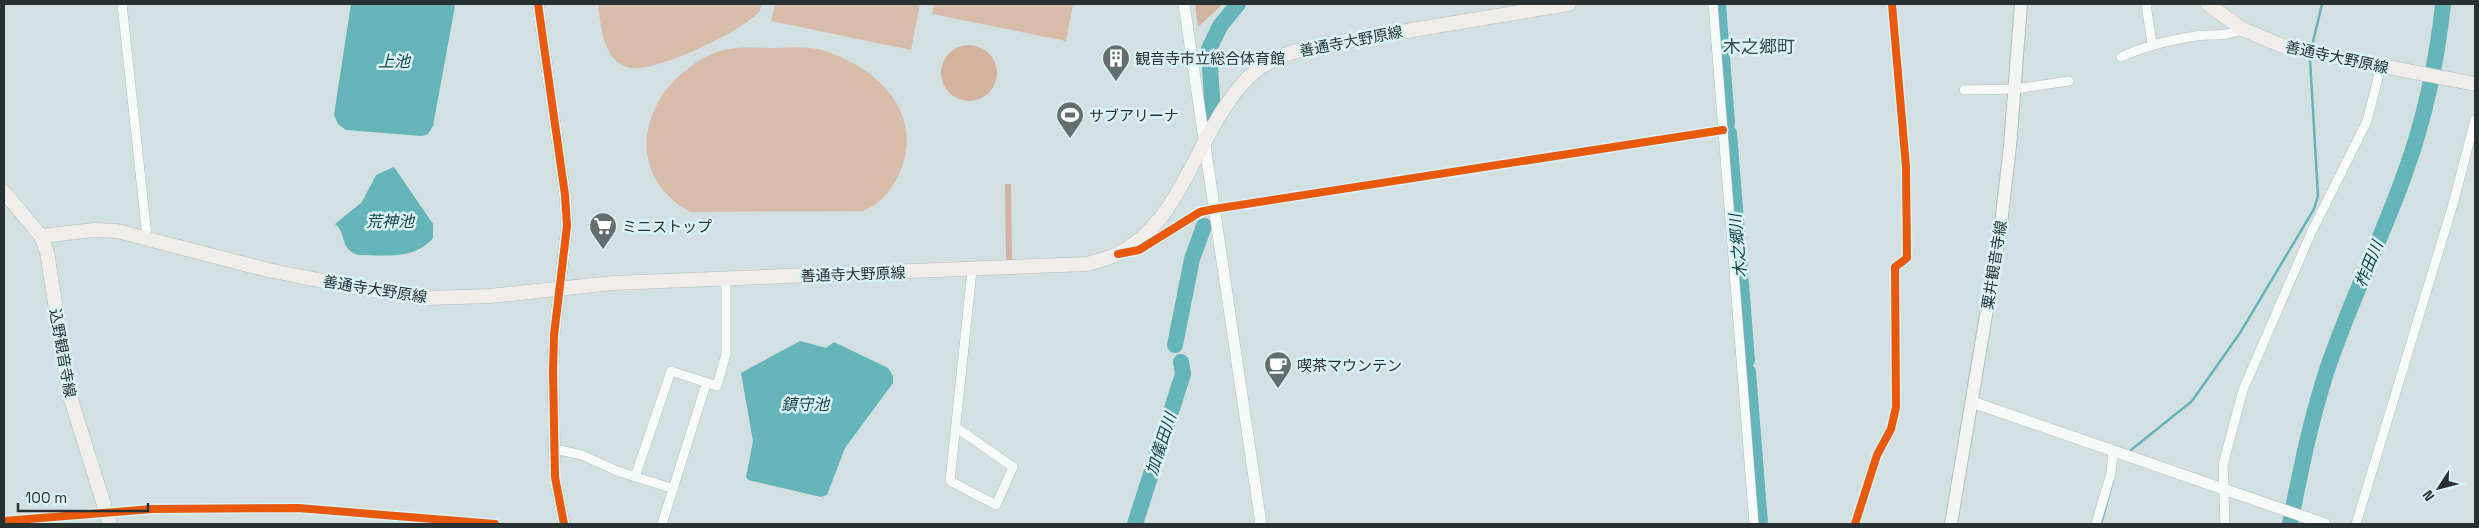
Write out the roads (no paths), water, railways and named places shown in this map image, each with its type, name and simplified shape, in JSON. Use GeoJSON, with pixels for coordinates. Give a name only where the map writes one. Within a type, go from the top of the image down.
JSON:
{"type":"FeatureCollection","features":[{"type":"Feature","properties":{"kind":"main road","name":"善通寺大野原線"},"geometry":{"type":"LineString","coordinates":[[40,236],[94,230],[117,231],[147,237],[240,263],[397,295],[427,298],[458,298],[613,283],[1087,264],[1118,254],[1141,240],[1158,222],[1243,82],[1260,68],[1279,57],[1302,48],[1569,4]]}},
{"type":"Feature","properties":{"kind":"main road","name":"粟井観音寺線"},"geometry":{"type":"LineString","coordinates":[[1951,524],[2000,232],[2015,89],[2020,4]]}},
{"type":"Feature","properties":{"kind":"main road","name":"善通寺大野原線"},"geometry":{"type":"LineString","coordinates":[[2208,4],[2242,29],[2259,38],[2285,47],[2475,84]]}},
{"type":"Feature","properties":{"kind":"main road","name":"込野観音寺線"},"geometry":{"type":"LineString","coordinates":[[4,192],[40,236],[48,261],[69,393],[109,518]]}},
{"type":"Feature","properties":{"kind":"street"},"geometry":{"type":"LineString","coordinates":[[122,4],[147,237]]}},
{"type":"Feature","properties":{"kind":"street"},"geometry":{"type":"LineString","coordinates":[[538,4],[565,195],[567,226],[559,288],[553,371],[555,477],[564,524]]}},
{"type":"Feature","properties":{"kind":"street"},"geometry":{"type":"LineString","coordinates":[[1184,4],[1262,524]]}},
{"type":"Feature","properties":{"kind":"street"},"geometry":{"type":"LineString","coordinates":[[1713,4],[1754,524]]}},
{"type":"Feature","properties":{"kind":"street"},"geometry":{"type":"LineString","coordinates":[[1855,524],[1877,455],[1890,429],[1896,407],[1895,267],[1907,258],[1906,167],[1892,4]]}},
{"type":"Feature","properties":{"kind":"street"},"geometry":{"type":"LineString","coordinates":[[2146,4],[2152,44]]}},
{"type":"Feature","properties":{"kind":"street"},"geometry":{"type":"LineString","coordinates":[[2120,57],[2152,44],[2198,36],[2232,34],[2242,29]]}},
{"type":"Feature","properties":{"kind":"street"},"geometry":{"type":"LineString","coordinates":[[2225,524],[2223,464],[2243,390],[2311,233],[2367,121],[2381,66]]}},
{"type":"Feature","properties":{"kind":"street"},"geometry":{"type":"LineString","coordinates":[[1964,90],[2015,89],[2069,81]]}},
{"type":"Feature","properties":{"kind":"street"},"geometry":{"type":"LineString","coordinates":[[2356,524],[2453,204],[2475,120]]}},
{"type":"Feature","properties":{"kind":"street"},"geometry":{"type":"LineString","coordinates":[[1118,254],[1139,250],[1200,212],[1214,209],[1723,130]]}},
{"type":"Feature","properties":{"kind":"street"},"geometry":{"type":"LineString","coordinates":[[957,428],[1013,467],[996,505],[950,482],[972,270]]}},
{"type":"Feature","properties":{"kind":"street"},"geometry":{"type":"LineString","coordinates":[[635,477],[671,371],[706,384],[718,386],[726,354],[726,279]]}},
{"type":"Feature","properties":{"kind":"street"},"geometry":{"type":"LineString","coordinates":[[662,524],[706,384]]}},
{"type":"Feature","properties":{"kind":"street"},"geometry":{"type":"LineString","coordinates":[[1972,402],[2325,524]]}},
{"type":"Feature","properties":{"kind":"street"},"geometry":{"type":"LineString","coordinates":[[555,449],[582,455],[635,477],[674,489]]}},
{"type":"Feature","properties":{"kind":"street"},"geometry":{"type":"LineString","coordinates":[[2096,524],[2111,473],[2113,451]]}},
{"type":"Feature","properties":{"kind":"street"},"geometry":{"type":"LineString","coordinates":[[4,521],[109,518],[161,509],[298,508],[495,524]]}},
{"type":"Feature","properties":{"kind":"water","name":"上池"},"geometry":{"type":"Polygon","coordinates":[[[351,4],[450,4],[455,6],[433,126],[428,134],[422,136],[346,130],[338,124],[334,115],[351,4]]]}},
{"type":"Feature","properties":{"kind":"water","name":"荒神池"},"geometry":{"type":"Polygon","coordinates":[[[394,167],[433,224],[433,238],[426,245],[408,253],[398,255],[358,255],[345,245],[341,232],[335,224],[362,202],[376,175],[394,167]]]}},
{"type":"Feature","properties":{"kind":"water","name":"鎮守池"},"geometry":{"type":"Polygon","coordinates":[[[800,341],[826,348],[834,342],[888,368],[893,376],[893,383],[845,448],[827,495],[821,497],[748,480],[746,477],[753,441],[741,373],[800,341]]]}},
{"type":"Feature","properties":{"kind":"waterway","name":"加儀田川"},"geometry":{"type":"LineString","coordinates":[[1213,115],[1209,49],[1220,26],[1238,4]]}},
{"type":"Feature","properties":{"kind":"waterway","name":"木之郷川"},"geometry":{"type":"LineString","coordinates":[[1718,4],[1727,123]]}},
{"type":"Feature","properties":{"kind":"waterway"},"geometry":{"type":"LineString","coordinates":[[2312,46],[2322,4]]}},
{"type":"Feature","properties":{"kind":"waterway","name":"柞田川"},"geometry":{"type":"LineString","coordinates":[[2290,524],[2310,429],[2326,373],[2344,323],[2396,198],[2419,131],[2434,68],[2443,4]]}},
{"type":"Feature","properties":{"kind":"waterway"},"geometry":{"type":"LineString","coordinates":[[2131,450],[2192,401],[2240,333],[2314,209],[2318,196],[2310,59]]}},
{"type":"Feature","properties":{"kind":"waterway","name":"木之郷川"},"geometry":{"type":"LineString","coordinates":[[1729,133],[1747,360]]}},
{"type":"Feature","properties":{"kind":"waterway","name":"加儀田川"},"geometry":{"type":"LineString","coordinates":[[1175,345],[1192,259],[1204,226]]}},
{"type":"Feature","properties":{"kind":"waterway","name":"加儀田川"},"geometry":{"type":"LineString","coordinates":[[1135,524],[1183,374],[1181,362]]}},
{"type":"Feature","properties":{"kind":"waterway","name":"木之郷川"},"geometry":{"type":"LineString","coordinates":[[1748,372],[1760,524]]}},
{"type":"Feature","properties":{"kind":"waterway"},"geometry":{"type":"LineString","coordinates":[[2101,524],[2113,480]]}},
{"type":"Feature","properties":{"kind":"place","name":"観音寺市立総合体育館"},"geometry":{"type":"Point","coordinates":[1116,82]}},
{"type":"Feature","properties":{"kind":"place","name":"サブアリーナ"},"geometry":{"type":"Point","coordinates":[1070,139]}},
{"type":"Feature","properties":{"kind":"place","name":"ミニストップ"},"geometry":{"type":"Point","coordinates":[603,250]}},
{"type":"Feature","properties":{"kind":"place","name":"喫茶マウンテン"},"geometry":{"type":"Point","coordinates":[1278,389]}},
{"type":"Feature","properties":{"kind":"district","name":"木之郷町"},"geometry":{"type":"Point","coordinates":[1759,46]}}]}
